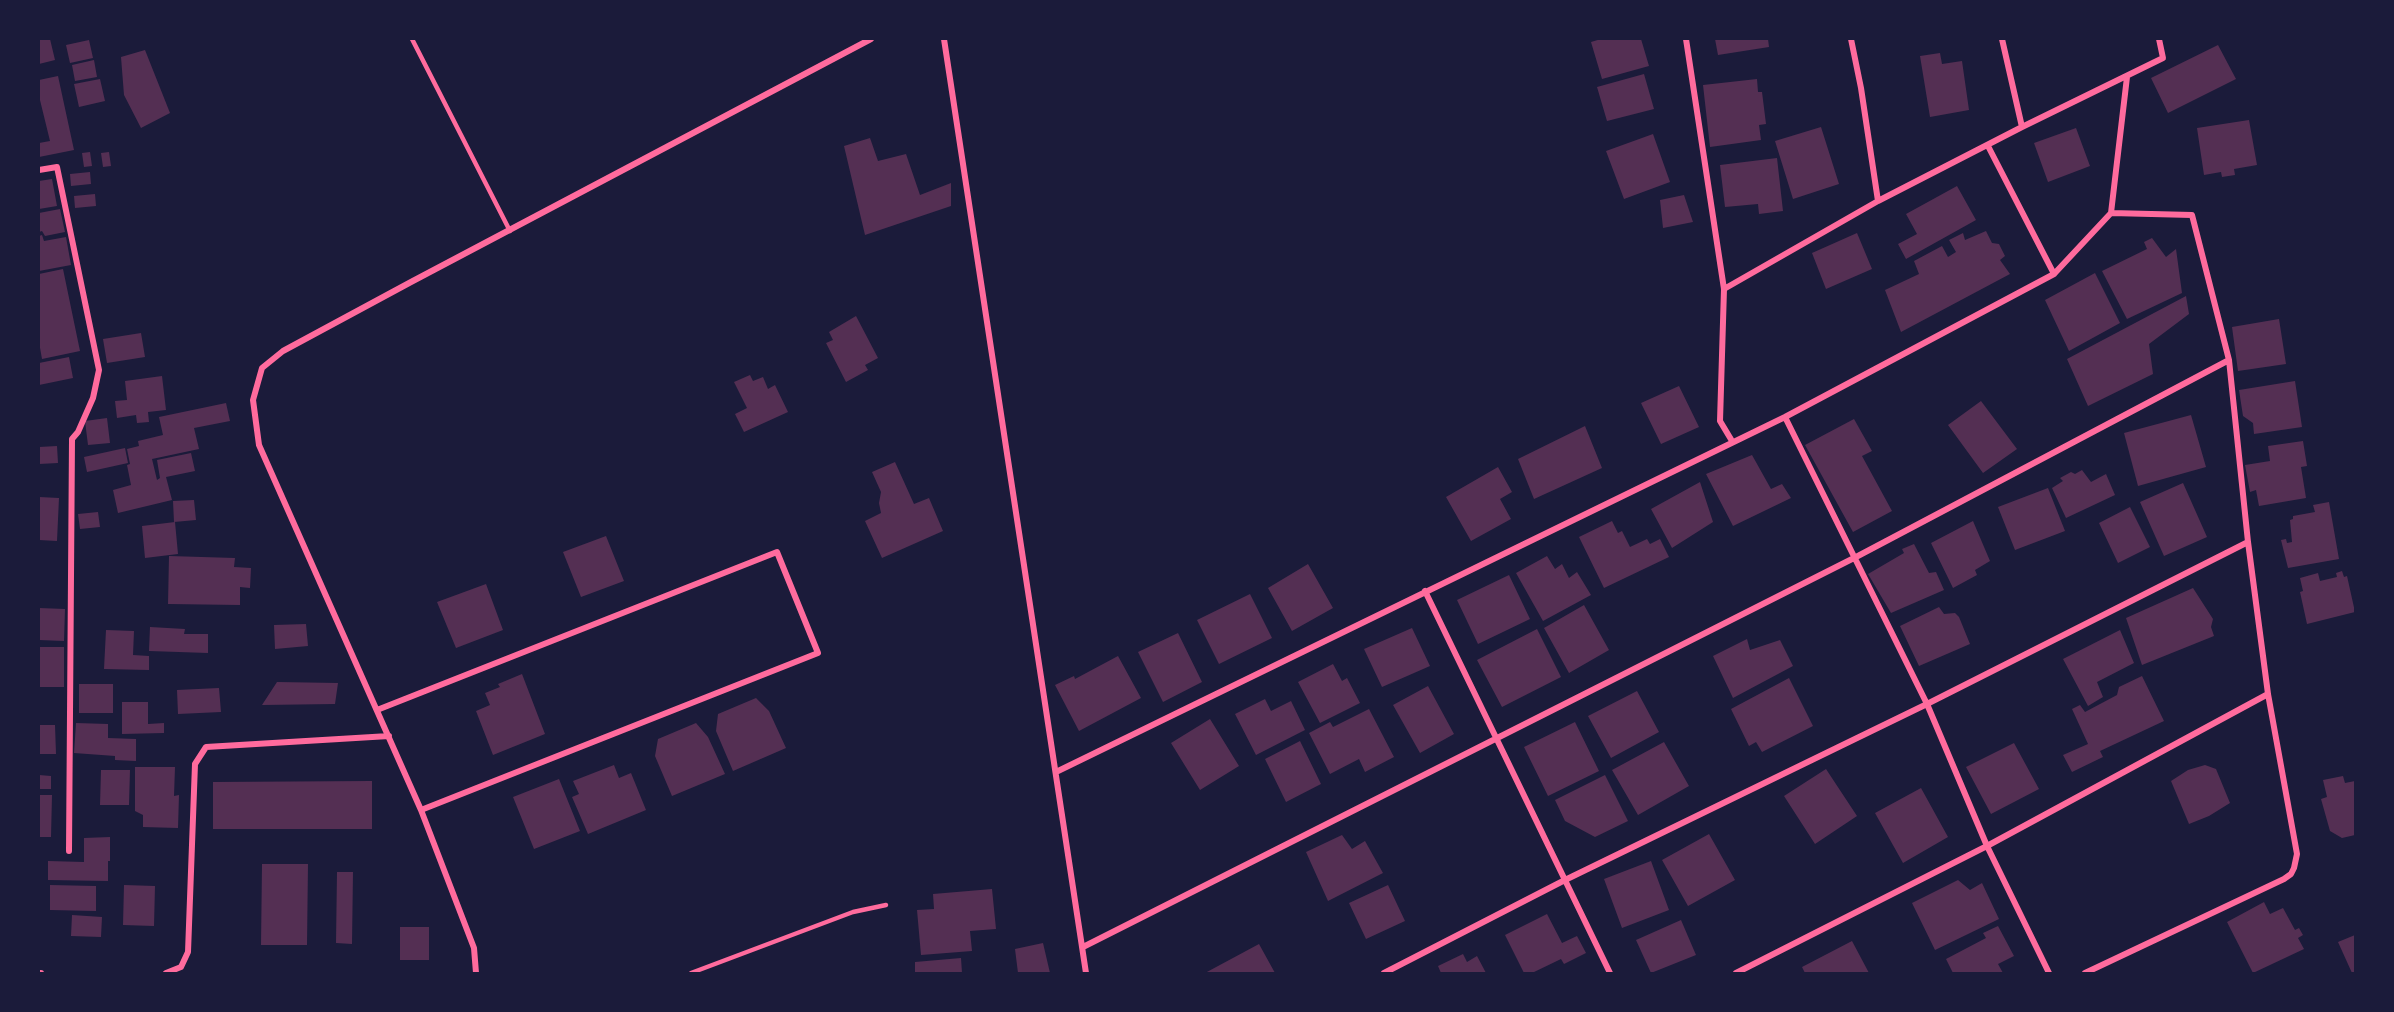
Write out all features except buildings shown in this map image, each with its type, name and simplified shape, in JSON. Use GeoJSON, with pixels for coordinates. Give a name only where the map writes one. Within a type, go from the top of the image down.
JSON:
{"type":"FeatureCollection","features":[{"type":"Feature","properties":{"kind":"street"},"geometry":{"type":"LineString","coordinates":[[476,973],[474,948],[422,810],[259,445],[252,400],[262,368],[283,351],[871,39]]}},
{"type":"Feature","properties":{"kind":"street"},"geometry":{"type":"LineString","coordinates":[[944,39],[1086,973]]}},
{"type":"Feature","properties":{"kind":"street"},"geometry":{"type":"LineString","coordinates":[[1686,39],[1724,289],[1720,421],[1732,441]]}},
{"type":"Feature","properties":{"kind":"street"},"geometry":{"type":"LineString","coordinates":[[1851,39],[1861,87],[1878,201]]}},
{"type":"Feature","properties":{"kind":"street"},"geometry":{"type":"LineString","coordinates":[[2002,39],[2022,127]]}},
{"type":"Feature","properties":{"kind":"street"},"geometry":{"type":"LineString","coordinates":[[1724,289],[1878,201],[2163,58],[2159,39]]}},
{"type":"Feature","properties":{"kind":"street"},"geometry":{"type":"LineString","coordinates":[[1056,772],[1785,417],[2054,274],[2111,213],[2127,77]]}},
{"type":"Feature","properties":{"kind":"street"},"geometry":{"type":"LineString","coordinates":[[1988,146],[2054,274]]}},
{"type":"Feature","properties":{"kind":"street"},"geometry":{"type":"LineString","coordinates":[[39,170],[57,167],[99,370],[93,398],[78,432],[72,439],[69,851]]}},
{"type":"Feature","properties":{"kind":"street"},"geometry":{"type":"LineString","coordinates":[[2085,973],[2291,874],[2297,854],[2268,694],[2248,542],[2229,360],[2192,215],[2111,213]]}},
{"type":"Feature","properties":{"kind":"street"},"geometry":{"type":"LineString","coordinates":[[1083,947],[1856,557],[2229,360]]}},
{"type":"Feature","properties":{"kind":"street"},"geometry":{"type":"LineString","coordinates":[[1785,417],[1927,704],[1987,846],[2049,973]]}},
{"type":"Feature","properties":{"kind":"street"},"geometry":{"type":"LineString","coordinates":[[1384,973],[1565,880],[1927,704],[2248,542]]}},
{"type":"Feature","properties":{"kind":"street"},"geometry":{"type":"LineString","coordinates":[[377,710],[777,552],[818,653],[422,810]]}},
{"type":"Feature","properties":{"kind":"street"},"geometry":{"type":"LineString","coordinates":[[1425,591],[1610,973]]}},
{"type":"Feature","properties":{"kind":"street"},"geometry":{"type":"LineString","coordinates":[[1736,973],[1987,846],[2268,694]]}},
{"type":"Feature","properties":{"kind":"street"},"geometry":{"type":"LineString","coordinates":[[166,973],[181,967],[188,952],[195,764],[206,747],[389,736]]}},
{"type":"Feature","properties":{"kind":"lane"},"geometry":{"type":"LineString","coordinates":[[412,39],[510,231]]}},
{"type":"Feature","properties":{"kind":"lane"},"geometry":{"type":"LineString","coordinates":[[692,973],[853,912],[886,905]]}}]}
